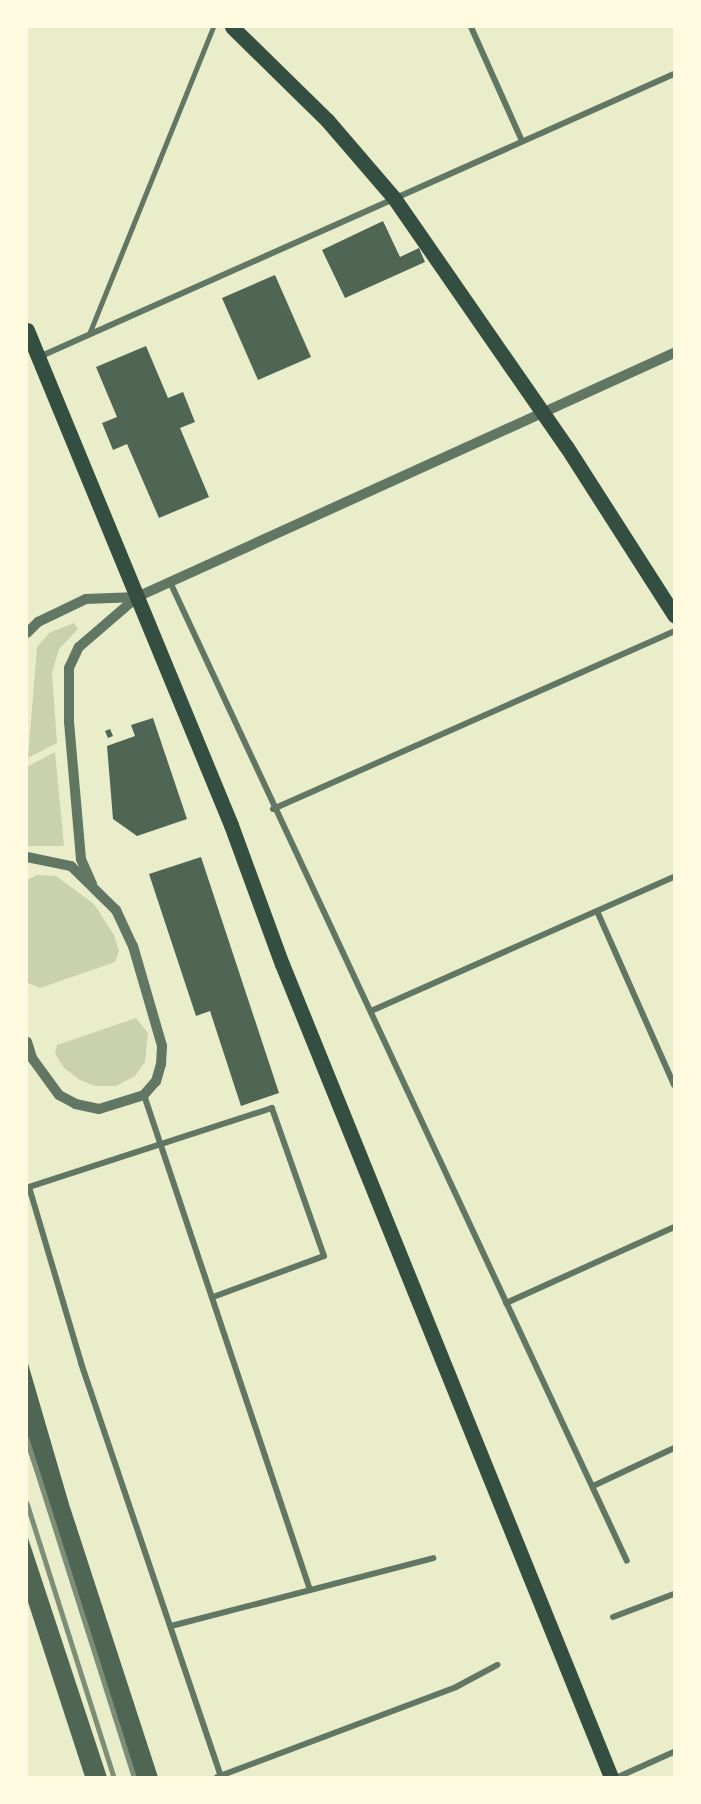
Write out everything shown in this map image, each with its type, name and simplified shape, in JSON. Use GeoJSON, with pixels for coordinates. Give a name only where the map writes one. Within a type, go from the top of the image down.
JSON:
{"type":"FeatureCollection","features":[{"type":"Feature","properties":{"kind":"main road"},"geometry":{"type":"LineString","coordinates":[[232,27],[327,120],[394,198],[542,412],[674,615]]}},
{"type":"Feature","properties":{"kind":"main road"},"geometry":{"type":"LineString","coordinates":[[27,330],[137,597],[611,1777]]}},
{"type":"Feature","properties":{"kind":"street"},"geometry":{"type":"LineString","coordinates":[[89,334],[213,27]]}},
{"type":"Feature","properties":{"kind":"street"},"geometry":{"type":"LineString","coordinates":[[471,27],[522,141]]}},
{"type":"Feature","properties":{"kind":"street"},"geometry":{"type":"LineString","coordinates":[[39,358],[674,74]]}},
{"type":"Feature","properties":{"kind":"street"},"geometry":{"type":"LineString","coordinates":[[92,884],[81,860],[77,832],[69,668],[78,647],[137,597],[674,353]]}},
{"type":"Feature","properties":{"kind":"street"},"geometry":{"type":"LineString","coordinates":[[170,582],[273,809],[371,1011],[627,1561]]}},
{"type":"Feature","properties":{"kind":"street"},"geometry":{"type":"LineString","coordinates":[[27,633],[38,622],[86,599],[137,597]]}},
{"type":"Feature","properties":{"kind":"street"},"geometry":{"type":"LineString","coordinates":[[273,809],[674,631]]}},
{"type":"Feature","properties":{"kind":"street"},"geometry":{"type":"LineString","coordinates":[[27,857],[62,861],[92,884],[123,921],[162,1046],[156,1081],[144,1095],[99,1108],[76,1104],[59,1095],[45,1077],[27,1042]]}},
{"type":"Feature","properties":{"kind":"street"},"geometry":{"type":"LineString","coordinates":[[371,1011],[674,878]]}},
{"type":"Feature","properties":{"kind":"street"},"geometry":{"type":"LineString","coordinates":[[597,911],[674,1085]]}},
{"type":"Feature","properties":{"kind":"street"},"geometry":{"type":"LineString","coordinates":[[144,1095],[164,1145],[310,1590]]}},
{"type":"Feature","properties":{"kind":"street"},"geometry":{"type":"LineString","coordinates":[[213,1297],[324,1256],[272,1108],[29,1187],[81,1363],[171,1626],[219,1776],[456,1687],[497,1665]]}},
{"type":"Feature","properties":{"kind":"street"},"geometry":{"type":"LineString","coordinates":[[506,1303],[674,1227]]}},
{"type":"Feature","properties":{"kind":"street"},"geometry":{"type":"LineString","coordinates":[[592,1486],[674,1448]]}},
{"type":"Feature","properties":{"kind":"street"},"geometry":{"type":"LineString","coordinates":[[171,1626],[433,1558]]}},
{"type":"Feature","properties":{"kind":"street"},"geometry":{"type":"LineString","coordinates":[[613,1617],[674,1594]]}},
{"type":"Feature","properties":{"kind":"street"},"geometry":{"type":"LineString","coordinates":[[618,1777],[674,1752]]}},
{"type":"Feature","properties":{"kind":"green space"},"geometry":{"type":"Polygon","coordinates":[[[74,623],[78,629],[59,649],[52,673],[57,743],[28,758],[37,647],[49,633],[74,623]]]}},
{"type":"Feature","properties":{"kind":"green space"},"geometry":{"type":"Polygon","coordinates":[[[55,752],[64,846],[27,846],[27,767],[55,752]]]}},
{"type":"Feature","properties":{"kind":"green space"},"geometry":{"type":"Polygon","coordinates":[[[37,875],[56,876],[94,904],[114,935],[119,951],[115,962],[40,988],[28,983],[27,880],[37,875]]]}},
{"type":"Feature","properties":{"kind":"green space"},"geometry":{"type":"Polygon","coordinates":[[[136,1018],[148,1033],[145,1062],[135,1076],[116,1086],[95,1086],[80,1080],[64,1068],[55,1053],[57,1045],[136,1018]]]}},
{"type":"Feature","properties":{"kind":"building"},"geometry":{"type":"Polygon","coordinates":[[[383,221],[400,257],[419,248],[425,262],[345,298],[322,250],[383,221]]]}},
{"type":"Feature","properties":{"kind":"building"},"geometry":{"type":"Polygon","coordinates":[[[275,275],[311,357],[258,380],[222,298],[275,275]]]}},
{"type":"Feature","properties":{"kind":"building"},"geometry":{"type":"Polygon","coordinates":[[[146,346],[168,398],[183,392],[195,422],[180,428],[209,497],[159,518],[127,444],[113,450],[102,423],[117,417],[96,367],[146,346]]]}},
{"type":"Feature","properties":{"kind":"building"},"geometry":{"type":"Polygon","coordinates":[[[153,718],[187,819],[137,836],[113,819],[107,746],[135,736],[131,725],[153,718]]]}},
{"type":"Feature","properties":{"kind":"building"},"geometry":{"type":"Polygon","coordinates":[[[110,729],[113,736],[108,738],[105,731],[110,729]]]}},
{"type":"Feature","properties":{"kind":"building"},"geometry":{"type":"Polygon","coordinates":[[[201,857],[279,1093],[241,1106],[210,1011],[196,1016],[149,874],[201,857]]]}},
{"type":"Feature","properties":{"kind":"building"},"geometry":{"type":"Polygon","coordinates":[[[27,1360],[69,1504],[158,1777],[135,1777],[27,1448],[27,1360]]]}},
{"type":"Feature","properties":{"kind":"building"},"geometry":{"type":"Polygon","coordinates":[[[27,1535],[107,1777],[85,1777],[27,1599],[27,1535]]]}},
{"type":"Feature","properties":{"kind":"railway"},"geometry":{"type":"LineString","coordinates":[[27,1439],[134,1777]]}},
{"type":"Feature","properties":{"kind":"railway"},"geometry":{"type":"LineString","coordinates":[[27,1503],[114,1777]]}}]}
